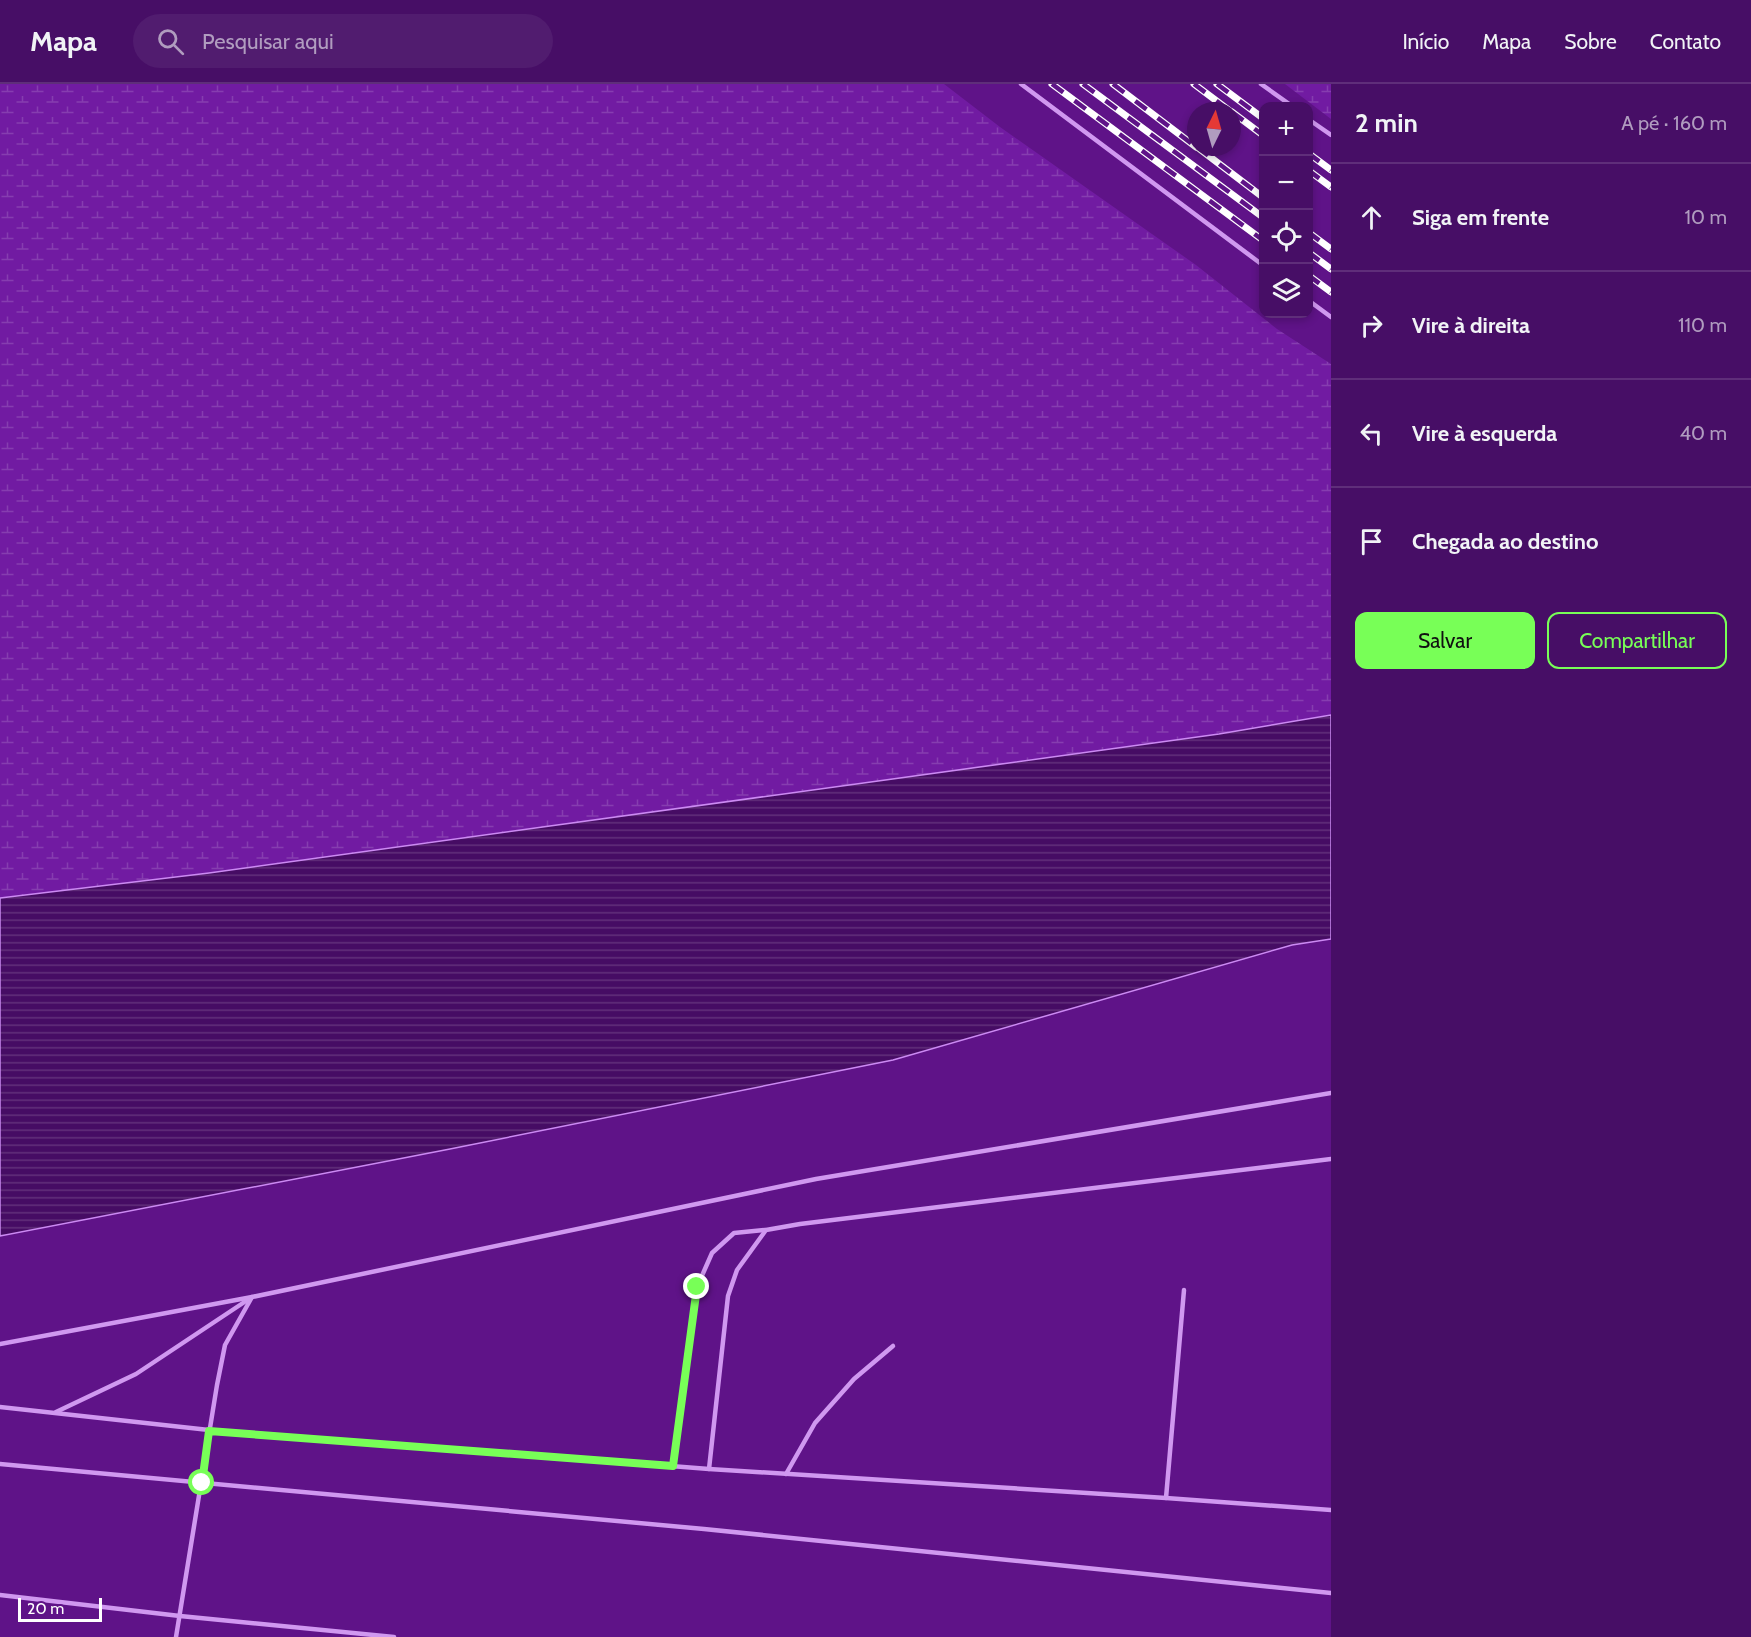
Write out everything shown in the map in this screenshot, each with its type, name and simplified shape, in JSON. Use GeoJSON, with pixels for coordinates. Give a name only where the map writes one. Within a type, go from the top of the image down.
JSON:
{"type":"FeatureCollection","features":[{"type":"Feature","properties":{"kind":"lane"},"geometry":{"type":"LineString","coordinates":[[1021,84],[1260,264]]}},
{"type":"Feature","properties":{"kind":"lane"},"geometry":{"type":"LineString","coordinates":[[1261,84],[1286,102]]}},
{"type":"Feature","properties":{"kind":"lane"},"geometry":{"type":"LineString","coordinates":[[1313,122],[1331,135]]}},
{"type":"Feature","properties":{"kind":"lane"},"geometry":{"type":"LineString","coordinates":[[1313,304],[1331,317]]}},
{"type":"Feature","properties":{"kind":"lane"},"geometry":{"type":"LineString","coordinates":[[0,1344],[252,1297],[816,1179],[1331,1093]]}},
{"type":"Feature","properties":{"kind":"lane"},"geometry":{"type":"LineString","coordinates":[[673,1466],[697,1287],[712,1253],[734,1233],[1331,1159]]}},
{"type":"Feature","properties":{"kind":"lane"},"geometry":{"type":"LineString","coordinates":[[709,1469],[728,1296],[737,1270],[766,1230]]}},
{"type":"Feature","properties":{"kind":"lane"},"geometry":{"type":"LineString","coordinates":[[1166,1497],[1184,1290]]}},
{"type":"Feature","properties":{"kind":"lane"},"geometry":{"type":"LineString","coordinates":[[55,1412],[136,1374],[252,1297]]}},
{"type":"Feature","properties":{"kind":"lane"},"geometry":{"type":"LineString","coordinates":[[176,1637],[225,1345],[252,1297]]}},
{"type":"Feature","properties":{"kind":"lane"},"geometry":{"type":"LineString","coordinates":[[786,1474],[815,1423],[854,1379],[893,1346]]}},
{"type":"Feature","properties":{"kind":"lane"},"geometry":{"type":"LineString","coordinates":[[0,1407],[209,1431],[709,1469],[1166,1497],[1331,1510]]}},
{"type":"Feature","properties":{"kind":"lane"},"geometry":{"type":"LineString","coordinates":[[0,1464],[704,1529],[1331,1593]]}},
{"type":"Feature","properties":{"kind":"lane"},"geometry":{"type":"LineString","coordinates":[[0,1594],[180,1616],[394,1637]]}},
{"type":"Feature","properties":{"kind":"green space"},"geometry":{"type":"Polygon","coordinates":[[[0,84],[944,84],[1000,127],[1196,265],[1259,315],[1259,318],[1263,318],[1331,364],[1331,715],[1219,734],[209,873],[0,898],[0,84]]]}},
{"type":"Feature","properties":{"kind":"green space"},"geometry":{"type":"Polygon","coordinates":[[[1285,84],[1331,84],[1331,119],[1313,105],[1313,102],[1309,102],[1285,84]]]}},
{"type":"Feature","properties":{"kind":"shaded area"},"geometry":{"type":"Polygon","coordinates":[[[1331,715],[1331,939],[1292,945],[893,1060],[0,1236],[0,898],[209,873],[1219,734],[1331,715]]]}},
{"type":"Feature","properties":{"kind":"railway"},"geometry":{"type":"LineString","coordinates":[[1052,84],[1259,237]]}},
{"type":"Feature","properties":{"kind":"railway"},"geometry":{"type":"LineString","coordinates":[[1083,84],[1259,214]]}},
{"type":"Feature","properties":{"kind":"railway"},"geometry":{"type":"LineString","coordinates":[[1113,84],[1187,140]]}},
{"type":"Feature","properties":{"kind":"railway"},"geometry":{"type":"LineString","coordinates":[[1194,84],[1218,102]]}},
{"type":"Feature","properties":{"kind":"railway"},"geometry":{"type":"LineString","coordinates":[[1217,84],[1259,115]]}},
{"type":"Feature","properties":{"kind":"railway"},"geometry":{"type":"LineString","coordinates":[[1241,119],[1259,132]]}},
{"type":"Feature","properties":{"kind":"railway"},"geometry":{"type":"LineString","coordinates":[[1209,156],[1259,194]]}},
{"type":"Feature","properties":{"kind":"railway"},"geometry":{"type":"LineString","coordinates":[[1312,156],[1331,170]]}},
{"type":"Feature","properties":{"kind":"railway"},"geometry":{"type":"LineString","coordinates":[[1313,174],[1331,187]]}},
{"type":"Feature","properties":{"kind":"railway"},"geometry":{"type":"LineString","coordinates":[[1313,236],[1331,249]]}},
{"type":"Feature","properties":{"kind":"railway"},"geometry":{"type":"LineString","coordinates":[[1313,256],[1331,269]]}},
{"type":"Feature","properties":{"kind":"railway"},"geometry":{"type":"LineString","coordinates":[[1313,279],[1331,292]]}},
{"type":"Feature","properties":{"kind":"route"},"geometry":{"type":"LineString","coordinates":[[202,1483],[209,1431],[673,1466],[697,1287]]}}]}
